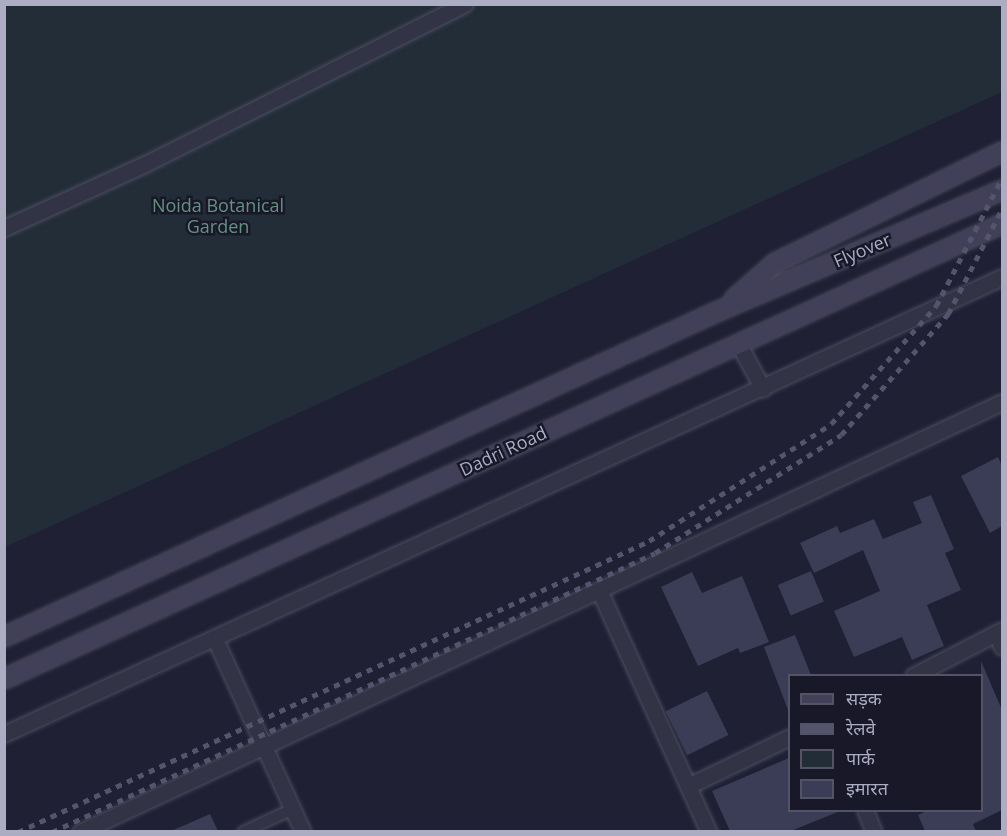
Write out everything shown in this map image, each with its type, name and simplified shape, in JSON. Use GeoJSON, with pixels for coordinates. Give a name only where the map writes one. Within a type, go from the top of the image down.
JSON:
{"type":"FeatureCollection","features":[{"type":"Feature","properties":{"kind":"main road"},"geometry":{"type":"LineString","coordinates":[[722,310],[775,263],[1002,152]]}},
{"type":"Feature","properties":{"kind":"main road","name":"Flyover"},"geometry":{"type":"LineString","coordinates":[[722,310],[1002,190]]}},
{"type":"Feature","properties":{"kind":"main road","name":"Dadri Road"},"geometry":{"type":"LineString","coordinates":[[4,679],[1002,224]]}},
{"type":"Feature","properties":{"kind":"main road","name":"Dadri Road"},"geometry":{"type":"LineString","coordinates":[[4,637],[722,310]]}},
{"type":"Feature","properties":{"kind":"street"},"geometry":{"type":"LineString","coordinates":[[4,228],[153,160],[460,6]]}},
{"type":"Feature","properties":{"kind":"street"},"geometry":{"type":"LineString","coordinates":[[4,734],[763,389],[1002,277]]}},
{"type":"Feature","properties":{"kind":"street"},"geometry":{"type":"LineString","coordinates":[[738,343],[763,389]]}},
{"type":"Feature","properties":{"kind":"street"},"geometry":{"type":"LineString","coordinates":[[80,831],[1002,402]]}},
{"type":"Feature","properties":{"kind":"street"},"geometry":{"type":"LineString","coordinates":[[599,590],[709,831]]}},
{"type":"Feature","properties":{"kind":"street"},"geometry":{"type":"LineString","coordinates":[[915,674],[1000,637]]}},
{"type":"Feature","properties":{"kind":"street"},"geometry":{"type":"LineString","coordinates":[[215,639],[303,831]]}},
{"type":"Feature","properties":{"kind":"street"},"geometry":{"type":"LineString","coordinates":[[688,786],[788,737]]}},
{"type":"Feature","properties":{"kind":"street"},"geometry":{"type":"LineString","coordinates":[[243,831],[293,810]]}},
{"type":"Feature","properties":{"kind":"street"},"geometry":{"type":"LineString","coordinates":[[866,812],[874,831]]}},
{"type":"Feature","properties":{"kind":"green space","name":"Noida Botanical Garden"},"geometry":{"type":"Polygon","coordinates":[[[4,5],[1002,5],[1002,92],[5,547],[4,5]]]}},
{"type":"Feature","properties":{"kind":"building"},"geometry":{"type":"Polygon","coordinates":[[[998,457],[1002,466],[1002,526],[990,533],[961,476],[998,457]]]}},
{"type":"Feature","properties":{"kind":"building"},"geometry":{"type":"Polygon","coordinates":[[[931,495],[954,549],[945,553],[961,590],[927,605],[944,646],[912,660],[902,637],[854,657],[834,611],[880,591],[863,550],[814,573],[800,543],[837,526],[840,533],[874,519],[883,539],[922,523],[913,502],[931,495]]]}},
{"type":"Feature","properties":{"kind":"building"},"geometry":{"type":"Polygon","coordinates":[[[811,571],[824,601],[791,615],[778,585],[811,571]]]}},
{"type":"Feature","properties":{"kind":"building"},"geometry":{"type":"Polygon","coordinates":[[[692,572],[702,593],[742,576],[769,642],[740,653],[738,648],[698,666],[661,587],[692,572]]]}},
{"type":"Feature","properties":{"kind":"building"},"geometry":{"type":"Polygon","coordinates":[[[795,635],[811,674],[788,674],[788,710],[764,647],[795,635]]]}},
{"type":"Feature","properties":{"kind":"building"},"geometry":{"type":"Polygon","coordinates":[[[981,661],[1002,710],[1002,810],[973,824],[976,831],[925,831],[918,815],[925,812],[983,812],[983,674],[981,674],[981,661]]]}},
{"type":"Feature","properties":{"kind":"building"},"geometry":{"type":"Polygon","coordinates":[[[707,691],[728,735],[687,755],[666,711],[707,691]]]}},
{"type":"Feature","properties":{"kind":"building"},"geometry":{"type":"Polygon","coordinates":[[[788,758],[788,812],[838,812],[791,831],[730,831],[712,791],[788,758]]]}},
{"type":"Feature","properties":{"kind":"building"},"geometry":{"type":"Polygon","coordinates":[[[210,814],[218,831],[171,831],[210,814]]]}},
{"type":"Feature","properties":{"kind":"railway"},"geometry":{"type":"LineString","coordinates":[[18,832],[649,541],[831,424],[936,306],[1002,178]]}},
{"type":"Feature","properties":{"kind":"railway"},"geometry":{"type":"LineString","coordinates":[[52,832],[655,553],[841,435],[948,314],[1002,209]]}}]}
